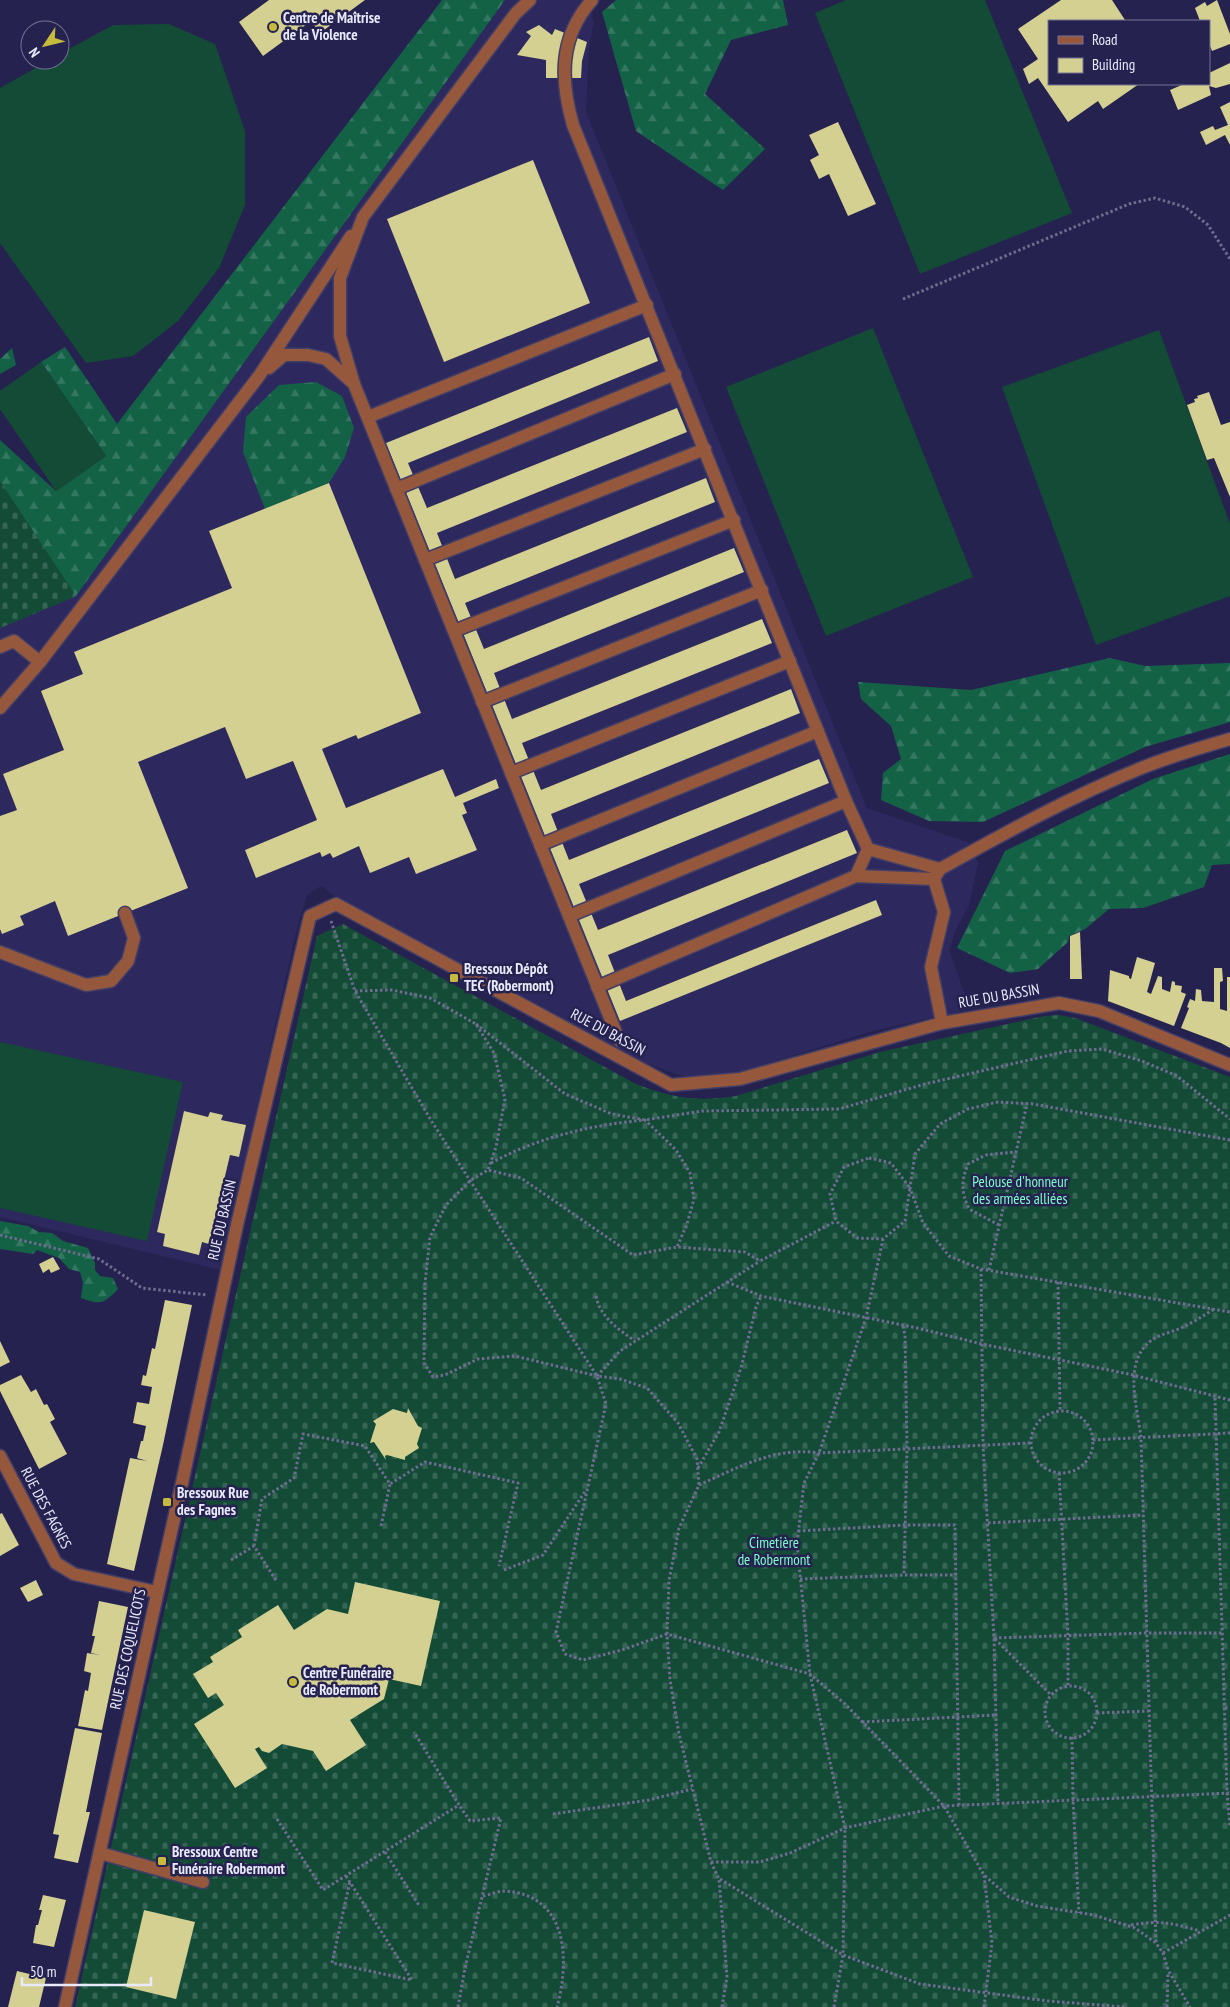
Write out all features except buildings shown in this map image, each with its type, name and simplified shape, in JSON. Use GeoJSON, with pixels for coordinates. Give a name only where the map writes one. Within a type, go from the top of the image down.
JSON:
{"type":"FeatureCollection","features":[{"type":"Feature","properties":{"kind":"street"},"geometry":{"type":"LineString","coordinates":[[0,708],[40,662],[260,376],[363,217],[516,13],[530,0]]}},
{"type":"Feature","properties":{"kind":"street"},"geometry":{"type":"LineString","coordinates":[[592,0],[572,28],[564,73],[566,102],[577,134],[846,802],[868,849],[937,874]]}},
{"type":"Feature","properties":{"kind":"street"},"geometry":{"type":"LineString","coordinates":[[363,217],[340,278],[340,336],[354,384],[619,1040]]}},
{"type":"Feature","properties":{"kind":"street"},"geometry":{"type":"LineString","coordinates":[[368,417],[647,305]]}},
{"type":"Feature","properties":{"kind":"street"},"geometry":{"type":"LineString","coordinates":[[260,376],[284,355],[308,355],[326,359],[354,384]]}},
{"type":"Feature","properties":{"kind":"street"},"geometry":{"type":"LineString","coordinates":[[396,488],[675,374]]}},
{"type":"Feature","properties":{"kind":"street"},"geometry":{"type":"LineString","coordinates":[[425,560],[705,449]]}},
{"type":"Feature","properties":{"kind":"street"},"geometry":{"type":"LineString","coordinates":[[454,631],[734,520]]}},
{"type":"Feature","properties":{"kind":"street"},"geometry":{"type":"LineString","coordinates":[[482,702],[762,590]]}},
{"type":"Feature","properties":{"kind":"street"},"geometry":{"type":"LineString","coordinates":[[0,647],[14,641],[40,662]]}},
{"type":"Feature","properties":{"kind":"street"},"geometry":{"type":"LineString","coordinates":[[511,773],[790,661]]}},
{"type":"Feature","properties":{"kind":"street"},"geometry":{"type":"LineString","coordinates":[[540,844],[818,732]]}},
{"type":"Feature","properties":{"kind":"street"},"geometry":{"type":"LineString","coordinates":[[598,987],[856,876],[937,874],[1050,810],[1109,782],[1168,758],[1230,739]]}},
{"type":"Feature","properties":{"kind":"street"},"geometry":{"type":"LineString","coordinates":[[569,916],[846,802]]}},
{"type":"Feature","properties":{"kind":"street"},"geometry":{"type":"LineString","coordinates":[[856,876],[868,849]]}},
{"type":"Feature","properties":{"kind":"street"},"geometry":{"type":"LineString","coordinates":[[937,874],[944,912],[931,967],[942,1023]]}},
{"type":"Feature","properties":{"kind":"street","name":"RUE DU BASSIN"},"geometry":{"type":"LineString","coordinates":[[221,1298],[310,916],[336,904],[672,1085],[740,1079],[942,1023],[1059,1003],[1099,1011],[1230,1065]]}},
{"type":"Feature","properties":{"kind":"street"},"geometry":{"type":"LineString","coordinates":[[0,952],[86,985],[111,981],[128,961],[134,938],[125,913]]}},
{"type":"Feature","properties":{"kind":"street","name":"RUE DES COQUELICOTS"},"geometry":{"type":"LineString","coordinates":[[65,2007],[182,1483],[221,1298]]}},
{"type":"Feature","properties":{"kind":"street","name":"RUE DES FAGNES"},"geometry":{"type":"LineString","coordinates":[[0,1456],[5,1479],[56,1563],[74,1574],[157,1592]]}},
{"type":"Feature","properties":{"kind":"street"},"geometry":{"type":"LineString","coordinates":[[100,1853],[202,1882]]}},
{"type":"Feature","properties":{"kind":"path"},"geometry":{"type":"LineString","coordinates":[[903,299],[1129,204],[1155,198],[1185,207],[1208,225],[1230,259]]}},
{"type":"Feature","properties":{"kind":"path"},"geometry":{"type":"LineString","coordinates":[[326,908],[355,991],[432,1122],[597,1376],[606,1404],[556,1632],[565,1654],[583,1660],[622,1650],[667,1634],[810,1674],[845,1704],[944,1806],[984,1875],[1009,1897],[1037,1906],[1094,1915],[1135,1928],[1156,1943],[1163,1953],[1168,1970],[1190,2007]]}},
{"type":"Feature","properties":{"kind":"path"},"geometry":{"type":"LineString","coordinates":[[355,991],[392,990],[430,998],[476,1024],[565,1094],[612,1114],[645,1120],[676,1150],[690,1172],[694,1199],[687,1224],[677,1247]]}},
{"type":"Feature","properties":{"kind":"path"},"geometry":{"type":"LineString","coordinates":[[476,1024],[494,1052],[505,1099],[496,1147],[488,1170]]}},
{"type":"Feature","properties":{"kind":"path"},"geometry":{"type":"LineString","coordinates":[[490,1163],[564,1133],[604,1124],[702,1112],[839,1109],[925,1084],[1068,1051],[1102,1049],[1142,1061],[1177,1076],[1230,1119]]}},
{"type":"Feature","properties":{"kind":"path"},"geometry":{"type":"LineString","coordinates":[[834,2007],[843,1955],[845,1828],[810,1674],[797,1544],[798,1531],[804,1483],[819,1453],[866,1318],[883,1239],[905,1221],[916,1154],[940,1124],[968,1109],[998,1102],[1028,1104],[1230,1140]]}},
{"type":"Feature","properties":{"kind":"path"},"geometry":{"type":"LineString","coordinates":[[989,1270],[1028,1104]]}},
{"type":"Feature","properties":{"kind":"path"},"geometry":{"type":"LineString","coordinates":[[1000,1225],[969,1209],[963,1196],[962,1179],[968,1164],[986,1155],[1016,1152]]}},
{"type":"Feature","properties":{"kind":"path"},"geometry":{"type":"LineString","coordinates":[[883,1239],[857,1238],[836,1221],[830,1194],[844,1167],[869,1158],[890,1163],[910,1188],[923,1224],[949,1256],[981,1269],[1230,1312]]}},
{"type":"Feature","properties":{"kind":"path"},"geometry":{"type":"LineString","coordinates":[[722,2007],[727,1978],[719,1879],[711,1862],[679,1734],[670,1680],[667,1634],[669,1581],[679,1528],[699,1485],[696,1459],[678,1423],[647,1388],[620,1379],[597,1376],[515,1356],[478,1359],[445,1375],[433,1377],[424,1363],[425,1283],[430,1237],[446,1205],[470,1180],[488,1170],[521,1178],[633,1255],[677,1247],[745,1252],[760,1261]]}},
{"type":"Feature","properties":{"kind":"path"},"geometry":{"type":"LineString","coordinates":[[597,1376],[620,1351],[635,1341],[760,1261],[836,1221]]}},
{"type":"Feature","properties":{"kind":"path"},"geometry":{"type":"LineString","coordinates":[[0,1235],[99,1259],[142,1288],[190,1292],[221,1298]]}},
{"type":"Feature","properties":{"kind":"path"},"geometry":{"type":"LineString","coordinates":[[981,1269],[983,1445],[994,1638],[998,1804]]}},
{"type":"Feature","properties":{"kind":"path"},"geometry":{"type":"LineString","coordinates":[[727,1282],[761,1296],[1133,1375],[1214,1398],[1230,1400]]}},
{"type":"Feature","properties":{"kind":"path"},"geometry":{"type":"LineString","coordinates":[[1058,1282],[1060,1410]]}},
{"type":"Feature","properties":{"kind":"path"},"geometry":{"type":"LineString","coordinates":[[596,1296],[598,1307],[614,1327],[635,1341]]}},
{"type":"Feature","properties":{"kind":"path"},"geometry":{"type":"LineString","coordinates":[[698,1469],[719,1432],[741,1368],[756,1307],[761,1296]]}},
{"type":"Feature","properties":{"kind":"path"},"geometry":{"type":"LineString","coordinates":[[1156,1943],[1140,1437],[1133,1375],[1136,1362],[1142,1350],[1157,1336],[1181,1328],[1214,1309]]}},
{"type":"Feature","properties":{"kind":"path"},"geometry":{"type":"LineString","coordinates":[[903,1326],[905,1335],[907,1448],[904,1575]]}},
{"type":"Feature","properties":{"kind":"path"},"geometry":{"type":"LineString","coordinates":[[1214,1398],[1230,1826]]}},
{"type":"Feature","properties":{"kind":"path"},"geometry":{"type":"LineString","coordinates":[[1060,1410],[1070,1411],[1087,1423],[1094,1440],[1091,1454],[1073,1472],[1055,1473],[1037,1462],[1030,1443],[1032,1431],[1042,1417],[1060,1410]]}},
{"type":"Feature","properties":{"kind":"path"},"geometry":{"type":"LineString","coordinates":[[1094,1440],[1230,1433]]}},
{"type":"Feature","properties":{"kind":"path"},"geometry":{"type":"LineString","coordinates":[[276,1582],[254,1546],[262,1499],[294,1478],[303,1434],[365,1446],[390,1484],[381,1526]]}},
{"type":"Feature","properties":{"kind":"path"},"geometry":{"type":"LineString","coordinates":[[699,1485],[767,1456],[805,1451],[819,1453],[1030,1443]]}},
{"type":"Feature","properties":{"kind":"path"},"geometry":{"type":"LineString","coordinates":[[390,1484],[425,1462],[518,1483],[499,1566]]}},
{"type":"Feature","properties":{"kind":"path"},"geometry":{"type":"LineString","coordinates":[[1059,1473],[1068,1636],[1068,1685]]}},
{"type":"Feature","properties":{"kind":"path"},"geometry":{"type":"LineString","coordinates":[[504,1570],[543,1555],[588,1488]]}},
{"type":"Feature","properties":{"kind":"path"},"geometry":{"type":"LineString","coordinates":[[988,1523],[1143,1516]]}},
{"type":"Feature","properties":{"kind":"path"},"geometry":{"type":"LineString","coordinates":[[798,1531],[905,1525],[955,1525],[954,1575],[959,1718],[959,1806]]}},
{"type":"Feature","properties":{"kind":"path"},"geometry":{"type":"LineString","coordinates":[[231,1560],[254,1546]]}},
{"type":"Feature","properties":{"kind":"path"},"geometry":{"type":"LineString","coordinates":[[800,1579],[954,1575]]}},
{"type":"Feature","properties":{"kind":"path"},"geometry":{"type":"LineString","coordinates":[[994,1638],[1147,1633],[1222,1633]]}},
{"type":"Feature","properties":{"kind":"path"},"geometry":{"type":"LineString","coordinates":[[994,1638],[1051,1695]]}},
{"type":"Feature","properties":{"kind":"path"},"geometry":{"type":"LineString","coordinates":[[1224,1680],[1230,1679]]}},
{"type":"Feature","properties":{"kind":"path"},"geometry":{"type":"LineString","coordinates":[[1068,1685],[1079,1687],[1086,1691],[1096,1704],[1096,1721],[1085,1734],[1072,1738],[1060,1735],[1048,1723],[1045,1715],[1046,1706],[1051,1695],[1068,1685]]}},
{"type":"Feature","properties":{"kind":"path"},"geometry":{"type":"LineString","coordinates":[[1225,1708],[1230,1708]]}},
{"type":"Feature","properties":{"kind":"path"},"geometry":{"type":"LineString","coordinates":[[1097,1713],[1149,1712]]}},
{"type":"Feature","properties":{"kind":"path"},"geometry":{"type":"LineString","coordinates":[[862,1722],[996,1716]]}},
{"type":"Feature","properties":{"kind":"path"},"geometry":{"type":"LineString","coordinates":[[414,1732],[470,1821],[501,1818],[465,1968],[458,2007]]}},
{"type":"Feature","properties":{"kind":"path"},"geometry":{"type":"LineString","coordinates":[[1072,1738],[1079,1913]]}},
{"type":"Feature","properties":{"kind":"path"},"geometry":{"type":"LineString","coordinates":[[553,1814],[648,1800],[692,1789]]}},
{"type":"Feature","properties":{"kind":"path"},"geometry":{"type":"LineString","coordinates":[[711,1862],[760,1862],[790,1853],[845,1828],[944,1806],[1229,1793]]}},
{"type":"Feature","properties":{"kind":"path"},"geometry":{"type":"LineString","coordinates":[[277,1819],[323,1890],[459,1805]]}},
{"type":"Feature","properties":{"kind":"path"},"geometry":{"type":"LineString","coordinates":[[385,1852],[420,1907]]}},
{"type":"Feature","properties":{"kind":"path"},"geometry":{"type":"LineString","coordinates":[[984,1875],[992,1943],[984,2007]]}},
{"type":"Feature","properties":{"kind":"path"},"geometry":{"type":"LineString","coordinates":[[346,1876],[350,1881],[412,1980],[332,1963],[350,1881]]}},
{"type":"Feature","properties":{"kind":"path"},"geometry":{"type":"LineString","coordinates":[[719,1879],[843,1955],[920,1984],[1048,2000],[1124,2007]]}},
{"type":"Feature","properties":{"kind":"path"},"geometry":{"type":"LineString","coordinates":[[482,1896],[504,1891],[527,1897],[545,1906],[558,1926],[564,1954],[564,1984],[557,2007]]}},
{"type":"Feature","properties":{"kind":"path"},"geometry":{"type":"LineString","coordinates":[[1163,1953],[1230,1915]]}},
{"type":"Feature","properties":{"kind":"path"},"geometry":{"type":"LineString","coordinates":[[1128,1926],[1156,1921],[1171,1923],[1201,1932]]}},
{"type":"Feature","properties":{"kind":"path"},"geometry":{"type":"LineString","coordinates":[[1167,2007],[1168,1970]]}},
{"type":"Feature","properties":{"kind":"shaded area"},"geometry":{"type":"Polygon","coordinates":[[[505,0],[586,0],[594,21],[589,48],[586,112],[867,808],[967,842],[978,863],[969,906],[957,927],[949,950],[970,1009],[869,1032],[740,1072],[701,1078],[682,1076],[643,1062],[343,902],[321,886],[307,895],[296,932],[221,1270],[0,1217],[0,628],[76,596],[505,0]]]}},
{"type":"Feature","properties":{"kind":"green space"},"geometry":{"type":"Polygon","coordinates":[[[442,0],[505,0],[76,596],[0,628],[0,440],[56,491],[106,456],[41,362],[65,347],[117,424],[442,0]]]}},
{"type":"Feature","properties":{"kind":"green space"},"geometry":{"type":"Polygon","coordinates":[[[616,0],[783,0],[788,25],[731,40],[705,94],[765,149],[723,190],[636,131],[602,12],[616,0]]]}},
{"type":"Feature","properties":{"kind":"green space"},"geometry":{"type":"Polygon","coordinates":[[[846,0],[985,0],[1072,213],[920,274],[815,13],[846,0]]]}},
{"type":"Feature","properties":{"kind":"green space"},"geometry":{"type":"Polygon","coordinates":[[[169,24],[215,44],[245,131],[245,205],[219,268],[178,321],[133,356],[86,363],[0,243],[0,88],[32,70],[70,70],[70,49],[113,25],[169,24]]]}},
{"type":"Feature","properties":{"kind":"green space"},"geometry":{"type":"Polygon","coordinates":[[[873,328],[973,577],[826,636],[726,387],[873,328]]]}},
{"type":"Feature","properties":{"kind":"green space"},"geometry":{"type":"Polygon","coordinates":[[[1159,330],[1230,524],[1230,596],[1096,645],[1002,387],[1159,330]]]}},
{"type":"Feature","properties":{"kind":"green space"},"geometry":{"type":"Polygon","coordinates":[[[12,348],[16,365],[0,374],[0,359],[12,348]]]}},
{"type":"Feature","properties":{"kind":"green space"},"geometry":{"type":"Polygon","coordinates":[[[41,362],[106,456],[56,491],[0,409],[0,391],[41,362]]]}},
{"type":"Feature","properties":{"kind":"green space"},"geometry":{"type":"Polygon","coordinates":[[[316,382],[342,396],[354,428],[345,457],[329,483],[265,509],[243,452],[246,417],[279,385],[316,382]]]}},
{"type":"Feature","properties":{"kind":"green space"},"geometry":{"type":"Polygon","coordinates":[[[0,481],[76,596],[0,628],[0,481]]]}},
{"type":"Feature","properties":{"kind":"green space"},"geometry":{"type":"Polygon","coordinates":[[[1110,658],[1145,666],[1230,663],[1230,722],[1145,747],[983,822],[929,821],[881,800],[883,773],[901,759],[891,726],[861,699],[858,682],[971,690],[1110,658]]]}},
{"type":"Feature","properties":{"kind":"green space"},"geometry":{"type":"Polygon","coordinates":[[[1230,754],[1230,864],[1212,865],[1204,887],[1143,908],[1109,909],[1085,929],[1069,936],[1068,942],[1038,969],[1010,973],[957,948],[1005,851],[1153,779],[1230,754]]]}},
{"type":"Feature","properties":{"kind":"green space","name":"Cimetière de Robermont"},"geometry":{"type":"Polygon","coordinates":[[[343,924],[634,1083],[672,1095],[708,1099],[736,1096],[880,1052],[1044,1016],[1059,1015],[1075,1018],[1230,1077],[1230,2007],[75,2007],[317,936],[343,924]]]}},
{"type":"Feature","properties":{"kind":"green space"},"geometry":{"type":"Polygon","coordinates":[[[0,1042],[183,1082],[147,1241],[0,1208],[0,1042]]]}},
{"type":"Feature","properties":{"kind":"green space"},"geometry":{"type":"Polygon","coordinates":[[[0,1221],[28,1226],[39,1232],[52,1233],[63,1241],[88,1248],[95,1263],[95,1270],[100,1276],[113,1278],[118,1289],[109,1298],[101,1302],[93,1302],[81,1298],[83,1283],[80,1272],[69,1269],[59,1258],[37,1250],[33,1254],[0,1249],[0,1221]]]}},
{"type":"Feature","properties":{"kind":"place","name":"Centre de Maîtrise de la Violence"},"geometry":{"type":"Point","coordinates":[273,27]}},
{"type":"Feature","properties":{"kind":"place","name":"Bressoux Dépôt TEC (Robermont)"},"geometry":{"type":"Point","coordinates":[454,978]}},
{"type":"Feature","properties":{"kind":"place","name":"Bressoux Rue des Fagnes"},"geometry":{"type":"Point","coordinates":[167,1502]}},
{"type":"Feature","properties":{"kind":"place","name":"Centre Funéraire de Robermont"},"geometry":{"type":"Point","coordinates":[293,1682]}},
{"type":"Feature","properties":{"kind":"place","name":"Bressoux Centre Funéraire Robermont"},"geometry":{"type":"Point","coordinates":[162,1861]}},
{"type":"Feature","properties":{"kind":"park label","name":"Pelouse d'honneur des armées alliées"},"geometry":{"type":"Point","coordinates":[1020,1190]}}]}
